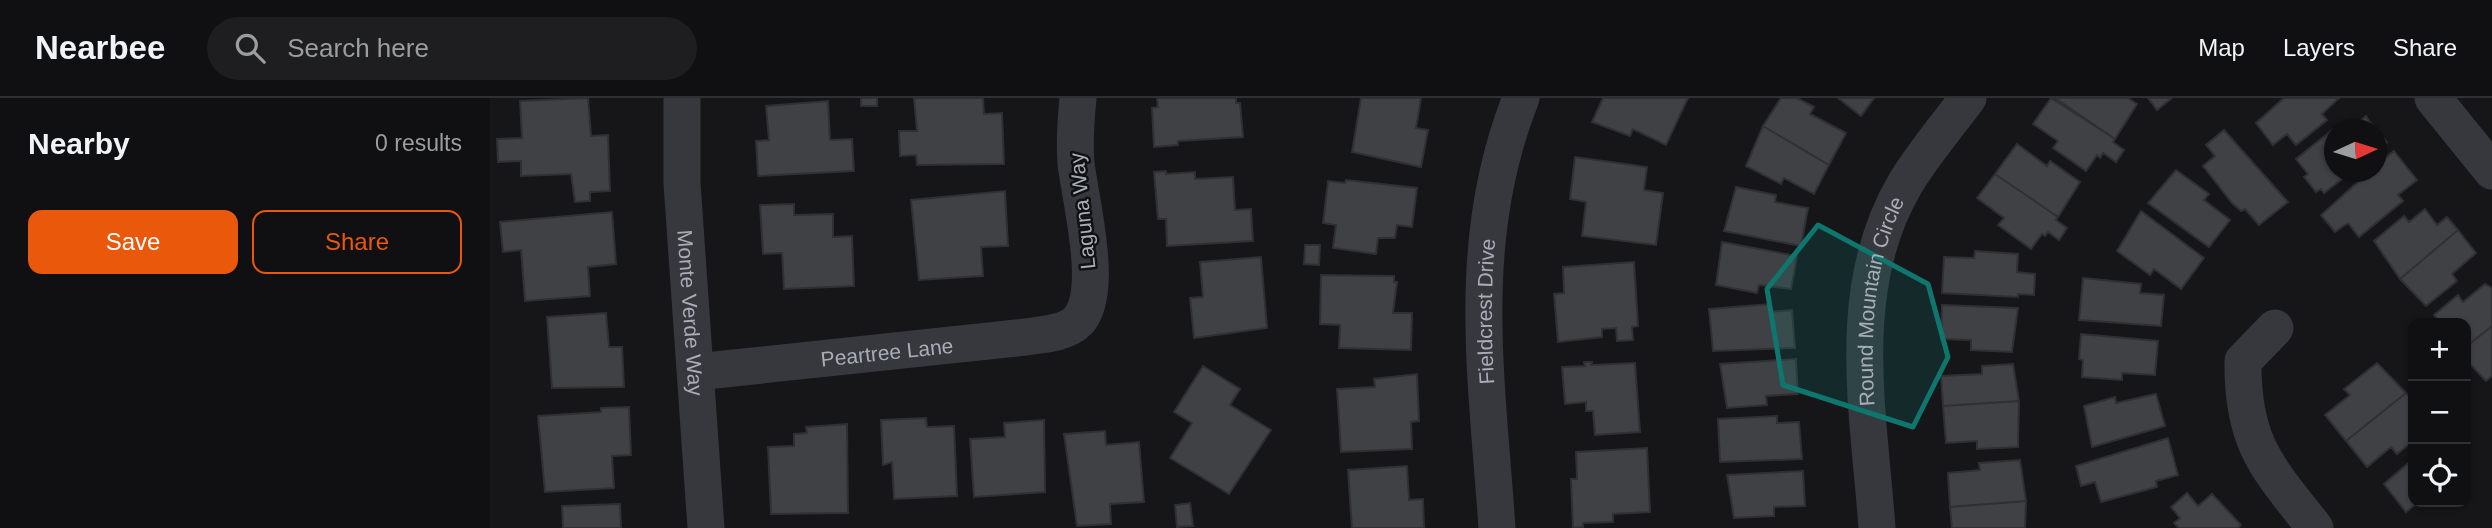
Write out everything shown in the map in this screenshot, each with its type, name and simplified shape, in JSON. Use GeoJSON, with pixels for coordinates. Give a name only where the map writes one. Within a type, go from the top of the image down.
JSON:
{"type":"FeatureCollection","features":[{"type":"Feature","properties":{"kind":"street","name":"Monte Verde Way"},"geometry":{"type":"LineString","coordinates":[[682,98],[682,183],[706,528]]}},
{"type":"Feature","properties":{"kind":"street","name":"Laguna Way"},"geometry":{"type":"LineString","coordinates":[[1078,98],[1076,160],[1089,260],[1089,301],[1078,322]]}},
{"type":"Feature","properties":{"kind":"street","name":"Fieldcrest Drive"},"geometry":{"type":"LineString","coordinates":[[1497,528],[1483,323],[1483,257],[1491,194],[1509,128],[1521,98]]}},
{"type":"Feature","properties":{"kind":"street","name":"Round Mountain Circle"},"geometry":{"type":"LineString","coordinates":[[1877,528],[1863,327],[1871,272],[1885,226],[1905,184],[1968,98]]}},
{"type":"Feature","properties":{"kind":"street"},"geometry":{"type":"LineString","coordinates":[[2433,98],[2492,171]]}},
{"type":"Feature","properties":{"kind":"street","name":"Peartree Lane"},"geometry":{"type":"LineString","coordinates":[[696,372],[1017,338],[1055,332],[1078,322]]}},
{"type":"Feature","properties":{"kind":"street"},"geometry":{"type":"LineString","coordinates":[[2275,328],[2243,361],[2243,398],[2250,434],[2266,466],[2315,528]]}},
{"type":"Feature","properties":{"kind":"highlighted area"},"geometry":{"type":"Polygon","coordinates":[[[1818,225],[1928,284],[1948,357],[1913,427],[1783,385],[1767,289],[1818,225]]]}},
{"type":"Feature","properties":{"kind":"building"},"geometry":{"type":"Polygon","coordinates":[[[588,98],[591,136],[608,135],[610,191],[590,192],[590,201],[575,202],[571,174],[521,176],[521,161],[498,162],[497,139],[522,138],[520,101],[588,98]]]}},
{"type":"Feature","properties":{"kind":"building"},"geometry":{"type":"Polygon","coordinates":[[[861,98],[877,98],[877,106],[861,106],[861,98]]]}},
{"type":"Feature","properties":{"kind":"building"},"geometry":{"type":"Polygon","coordinates":[[[914,98],[983,98],[984,114],[1002,113],[1004,164],[917,165],[916,155],[900,156],[899,131],[917,131],[914,98]]]}},
{"type":"Feature","properties":{"kind":"building"},"geometry":{"type":"Polygon","coordinates":[[[1157,98],[1236,98],[1236,103],[1240,103],[1243,137],[1178,141],[1178,145],[1154,147],[1152,108],[1158,107],[1157,98]]]}},
{"type":"Feature","properties":{"kind":"building"},"geometry":{"type":"Polygon","coordinates":[[[1361,98],[1421,98],[1416,128],[1428,130],[1421,167],[1352,152],[1361,98]]]}},
{"type":"Feature","properties":{"kind":"building"},"geometry":{"type":"Polygon","coordinates":[[[1603,98],[1688,98],[1666,145],[1633,129],[1630,136],[1592,122],[1603,98]]]}},
{"type":"Feature","properties":{"kind":"building"},"geometry":{"type":"Polygon","coordinates":[[[1781,98],[1797,98],[1814,107],[1810,114],[1846,133],[1829,165],[1763,126],[1781,98]]]}},
{"type":"Feature","properties":{"kind":"building"},"geometry":{"type":"Polygon","coordinates":[[[1838,98],[1874,98],[1861,116],[1838,98]]]}},
{"type":"Feature","properties":{"kind":"building"},"geometry":{"type":"Polygon","coordinates":[[[2051,98],[2115,139],[2113,142],[2124,150],[2116,162],[2103,153],[2100,158],[2097,155],[2086,171],[2053,148],[2058,141],[2033,124],[2051,98]]]}},
{"type":"Feature","properties":{"kind":"building"},"geometry":{"type":"Polygon","coordinates":[[[2055,98],[2128,98],[2137,104],[2115,139],[2055,98]]]}},
{"type":"Feature","properties":{"kind":"building"},"geometry":{"type":"Polygon","coordinates":[[[2148,98],[2172,98],[2157,110],[2148,98]]]}},
{"type":"Feature","properties":{"kind":"building"},"geometry":{"type":"Polygon","coordinates":[[[2284,98],[2339,98],[2322,114],[2326,119],[2324,122],[2296,145],[2287,134],[2273,145],[2256,123],[2284,98]]]}},
{"type":"Feature","properties":{"kind":"building"},"geometry":{"type":"Polygon","coordinates":[[[828,101],[830,140],[852,139],[854,171],[758,176],[756,141],[769,140],[766,106],[828,101]]]}},
{"type":"Feature","properties":{"kind":"building"},"geometry":{"type":"Polygon","coordinates":[[[1763,126],[1829,165],[1814,194],[1784,178],[1781,184],[1746,166],[1763,126]]]}},
{"type":"Feature","properties":{"kind":"building"},"geometry":{"type":"Polygon","coordinates":[[[2224,130],[2288,202],[2259,225],[2245,209],[2241,211],[2232,203],[2203,166],[2215,156],[2206,145],[2224,130]]]}},
{"type":"Feature","properties":{"kind":"building"},"geometry":{"type":"Polygon","coordinates":[[[2324,136],[2324,182],[2338,182],[2324,193],[2321,189],[2316,192],[2304,177],[2308,174],[2296,159],[2324,136]]]}},
{"type":"Feature","properties":{"kind":"building"},"geometry":{"type":"Polygon","coordinates":[[[2017,144],[2047,166],[2050,161],[2080,182],[2058,217],[1995,174],[2017,144]]]}},
{"type":"Feature","properties":{"kind":"building"},"geometry":{"type":"Polygon","coordinates":[[[2394,151],[2417,180],[2398,195],[2403,201],[2359,237],[2348,223],[2335,232],[2321,215],[2358,182],[2387,182],[2387,156],[2394,151]]]}},
{"type":"Feature","properties":{"kind":"building"},"geometry":{"type":"Polygon","coordinates":[[[1575,157],[1647,167],[1644,190],[1663,193],[1656,245],[1582,236],[1586,202],[1570,199],[1575,157]]]}},
{"type":"Feature","properties":{"kind":"building"},"geometry":{"type":"Polygon","coordinates":[[[2176,170],[2209,194],[2204,200],[2230,220],[2209,247],[2148,203],[2176,170]]]}},
{"type":"Feature","properties":{"kind":"building"},"geometry":{"type":"Polygon","coordinates":[[[1166,171],[1166,174],[1195,172],[1195,179],[1233,177],[1235,210],[1251,209],[1253,241],[1167,246],[1166,219],[1158,219],[1154,172],[1166,171]]]}},
{"type":"Feature","properties":{"kind":"building"},"geometry":{"type":"Polygon","coordinates":[[[1995,174],[2058,217],[2056,220],[2067,228],[2059,240],[2048,232],[2045,236],[2042,234],[2031,249],[1998,225],[2004,218],[1977,198],[1995,174]]]}},
{"type":"Feature","properties":{"kind":"building"},"geometry":{"type":"Polygon","coordinates":[[[1346,180],[1417,188],[1412,227],[1397,225],[1395,238],[1378,238],[1376,254],[1333,248],[1336,225],[1323,223],[1328,181],[1345,183],[1346,180]]]}},
{"type":"Feature","properties":{"kind":"building"},"geometry":{"type":"Polygon","coordinates":[[[1736,187],[1776,195],[1775,202],[1808,208],[1801,246],[1724,231],[1736,187]]]}},
{"type":"Feature","properties":{"kind":"building"},"geometry":{"type":"Polygon","coordinates":[[[1005,191],[1008,246],[981,247],[983,276],[919,280],[911,200],[1005,191]]]}},
{"type":"Feature","properties":{"kind":"building"},"geometry":{"type":"Polygon","coordinates":[[[794,204],[794,215],[833,214],[833,237],[852,236],[854,286],[784,289],[782,253],[763,254],[760,205],[794,204]]]}},
{"type":"Feature","properties":{"kind":"building"},"geometry":{"type":"Polygon","coordinates":[[[2425,209],[2437,225],[2447,217],[2458,230],[2400,279],[2374,241],[2404,216],[2409,222],[2425,209]]]}},
{"type":"Feature","properties":{"kind":"building"},"geometry":{"type":"Polygon","coordinates":[[[2141,211],[2204,258],[2181,289],[2154,269],[2150,275],[2117,251],[2141,211]]]}},
{"type":"Feature","properties":{"kind":"building"},"geometry":{"type":"Polygon","coordinates":[[[612,212],[616,264],[588,267],[590,296],[525,301],[521,250],[503,252],[500,222],[612,212]]]}},
{"type":"Feature","properties":{"kind":"building"},"geometry":{"type":"Polygon","coordinates":[[[2458,230],[2476,253],[2452,274],[2457,281],[2426,306],[2400,279],[2458,230]]]}},
{"type":"Feature","properties":{"kind":"building"},"geometry":{"type":"Polygon","coordinates":[[[1722,242],[1797,256],[1791,289],[1759,285],[1757,293],[1716,285],[1722,242]]]}},
{"type":"Feature","properties":{"kind":"building"},"geometry":{"type":"Polygon","coordinates":[[[1305,245],[1320,245],[1319,265],[1304,264],[1305,245]]]}},
{"type":"Feature","properties":{"kind":"building"},"geometry":{"type":"Polygon","coordinates":[[[1975,251],[2018,254],[2017,272],[2035,274],[2034,295],[2018,294],[2018,297],[1942,293],[1944,257],[1974,258],[1975,251]]]}},
{"type":"Feature","properties":{"kind":"building"},"geometry":{"type":"Polygon","coordinates":[[[1261,257],[1267,328],[1194,338],[1190,298],[1203,297],[1200,262],[1261,257]]]}},
{"type":"Feature","properties":{"kind":"building"},"geometry":{"type":"Polygon","coordinates":[[[1634,262],[1638,326],[1632,327],[1633,340],[1617,341],[1616,328],[1602,329],[1602,337],[1558,342],[1554,294],[1564,293],[1563,267],[1634,262]]]}},
{"type":"Feature","properties":{"kind":"building"},"geometry":{"type":"Polygon","coordinates":[[[1321,275],[1394,276],[1394,282],[1397,282],[1393,313],[1412,313],[1411,350],[1339,348],[1340,325],[1320,324],[1321,275]]]}},
{"type":"Feature","properties":{"kind":"building"},"geometry":{"type":"Polygon","coordinates":[[[2083,278],[2141,284],[2140,293],[2164,295],[2161,326],[2079,320],[2083,278]]]}},
{"type":"Feature","properties":{"kind":"building"},"geometry":{"type":"Polygon","coordinates":[[[2485,284],[2492,288],[2492,326],[2471,343],[2471,318],[2436,318],[2434,315],[2458,295],[2463,302],[2485,284]]]}},
{"type":"Feature","properties":{"kind":"building"},"geometry":{"type":"Polygon","coordinates":[[[1770,304],[1770,312],[1792,310],[1795,348],[1713,351],[1709,309],[1770,304]]]}},
{"type":"Feature","properties":{"kind":"building"},"geometry":{"type":"Polygon","coordinates":[[[1942,305],[2018,308],[2012,352],[1971,350],[1971,340],[1941,339],[1942,305]]]}},
{"type":"Feature","properties":{"kind":"building"},"geometry":{"type":"Polygon","coordinates":[[[606,313],[609,347],[622,347],[624,387],[552,388],[547,317],[606,313]]]}},
{"type":"Feature","properties":{"kind":"building"},"geometry":{"type":"Polygon","coordinates":[[[2492,326],[2492,376],[2486,381],[2471,365],[2471,343],[2492,326]]]}},
{"type":"Feature","properties":{"kind":"building"},"geometry":{"type":"Polygon","coordinates":[[[2081,334],[2158,341],[2155,375],[2122,373],[2122,380],[2082,377],[2083,360],[2079,359],[2081,334]]]}},
{"type":"Feature","properties":{"kind":"building"},"geometry":{"type":"Polygon","coordinates":[[[1796,359],[1798,394],[1766,396],[1767,405],[1727,408],[1720,364],[1796,359]]]}},
{"type":"Feature","properties":{"kind":"building"},"geometry":{"type":"Polygon","coordinates":[[[1584,362],[1592,362],[1591,365],[1635,363],[1640,432],[1595,435],[1593,411],[1586,411],[1586,402],[1565,404],[1562,367],[1585,366],[1584,362]]]}},
{"type":"Feature","properties":{"kind":"building"},"geometry":{"type":"Polygon","coordinates":[[[2377,363],[2406,393],[2346,441],[2325,415],[2350,395],[2344,389],[2377,363]]]}},
{"type":"Feature","properties":{"kind":"building"},"geometry":{"type":"Polygon","coordinates":[[[2013,364],[2019,401],[1943,406],[1941,376],[1982,374],[1982,366],[2013,364]]]}},
{"type":"Feature","properties":{"kind":"building"},"geometry":{"type":"Polygon","coordinates":[[[1203,366],[1240,389],[1230,405],[1271,430],[1229,494],[1170,458],[1192,423],[1174,412],[1203,366]]]}},
{"type":"Feature","properties":{"kind":"building"},"geometry":{"type":"Polygon","coordinates":[[[1417,374],[1419,421],[1411,422],[1412,449],[1341,452],[1337,389],[1375,387],[1374,379],[1417,374]]]}},
{"type":"Feature","properties":{"kind":"building"},"geometry":{"type":"Polygon","coordinates":[[[2406,393],[2408,396],[2408,445],[2397,454],[2391,447],[2367,467],[2346,441],[2406,393]]]}},
{"type":"Feature","properties":{"kind":"building"},"geometry":{"type":"Polygon","coordinates":[[[2156,394],[2165,426],[2092,447],[2084,406],[2115,397],[2116,403],[2156,394]]]}},
{"type":"Feature","properties":{"kind":"building"},"geometry":{"type":"Polygon","coordinates":[[[2019,401],[2018,447],[1977,449],[1977,441],[1946,443],[1943,406],[2019,401]]]}},
{"type":"Feature","properties":{"kind":"building"},"geometry":{"type":"Polygon","coordinates":[[[629,407],[631,455],[612,456],[614,488],[545,492],[538,416],[601,412],[601,408],[629,407]]]}},
{"type":"Feature","properties":{"kind":"building"},"geometry":{"type":"Polygon","coordinates":[[[1777,416],[1777,423],[1799,422],[1802,459],[1720,462],[1718,419],[1777,416]]]}},
{"type":"Feature","properties":{"kind":"building"},"geometry":{"type":"Polygon","coordinates":[[[926,418],[927,427],[954,426],[957,496],[894,499],[892,462],[883,465],[881,420],[926,418]]]}},
{"type":"Feature","properties":{"kind":"building"},"geometry":{"type":"Polygon","coordinates":[[[1044,420],[1045,492],[974,497],[970,439],[1005,437],[1004,423],[1044,420]]]}},
{"type":"Feature","properties":{"kind":"building"},"geometry":{"type":"Polygon","coordinates":[[[847,424],[848,513],[771,514],[768,447],[794,446],[794,434],[807,433],[806,427],[847,424]]]}},
{"type":"Feature","properties":{"kind":"building"},"geometry":{"type":"Polygon","coordinates":[[[1105,431],[1106,445],[1139,442],[1144,502],[1110,504],[1111,524],[1077,526],[1064,434],[1105,431]]]}},
{"type":"Feature","properties":{"kind":"building"},"geometry":{"type":"Polygon","coordinates":[[[2168,438],[2178,475],[2156,481],[2157,487],[2101,502],[2095,482],[2081,486],[2076,466],[2168,438]]]}},
{"type":"Feature","properties":{"kind":"building"},"geometry":{"type":"Polygon","coordinates":[[[1647,448],[1650,512],[1613,514],[1613,522],[1583,523],[1583,527],[1573,528],[1571,479],[1577,479],[1576,452],[1647,448]]]}},
{"type":"Feature","properties":{"kind":"building"},"geometry":{"type":"Polygon","coordinates":[[[2020,460],[2026,501],[1950,507],[1948,473],[1980,470],[1979,463],[2020,460]]]}},
{"type":"Feature","properties":{"kind":"building"},"geometry":{"type":"Polygon","coordinates":[[[2408,463],[2408,507],[2412,507],[2406,512],[2384,484],[2408,463]]]}},
{"type":"Feature","properties":{"kind":"building"},"geometry":{"type":"Polygon","coordinates":[[[1407,466],[1409,500],[1423,499],[1424,528],[1352,528],[1348,470],[1407,466]]]}},
{"type":"Feature","properties":{"kind":"building"},"geometry":{"type":"Polygon","coordinates":[[[1803,471],[1805,506],[1774,507],[1774,516],[1734,518],[1727,475],[1803,471]]]}},
{"type":"Feature","properties":{"kind":"building"},"geometry":{"type":"Polygon","coordinates":[[[2187,493],[2198,506],[2212,494],[2241,525],[2238,528],[2179,528],[2174,523],[2180,518],[2171,507],[2187,493]]]}},
{"type":"Feature","properties":{"kind":"building"},"geometry":{"type":"Polygon","coordinates":[[[2026,501],[2025,528],[1952,528],[1950,507],[2026,501]]]}},
{"type":"Feature","properties":{"kind":"building"},"geometry":{"type":"Polygon","coordinates":[[[1190,503],[1193,526],[1177,527],[1175,505],[1190,503]]]}},
{"type":"Feature","properties":{"kind":"building"},"geometry":{"type":"Polygon","coordinates":[[[620,504],[621,528],[563,528],[562,506],[620,504]]]}}]}
